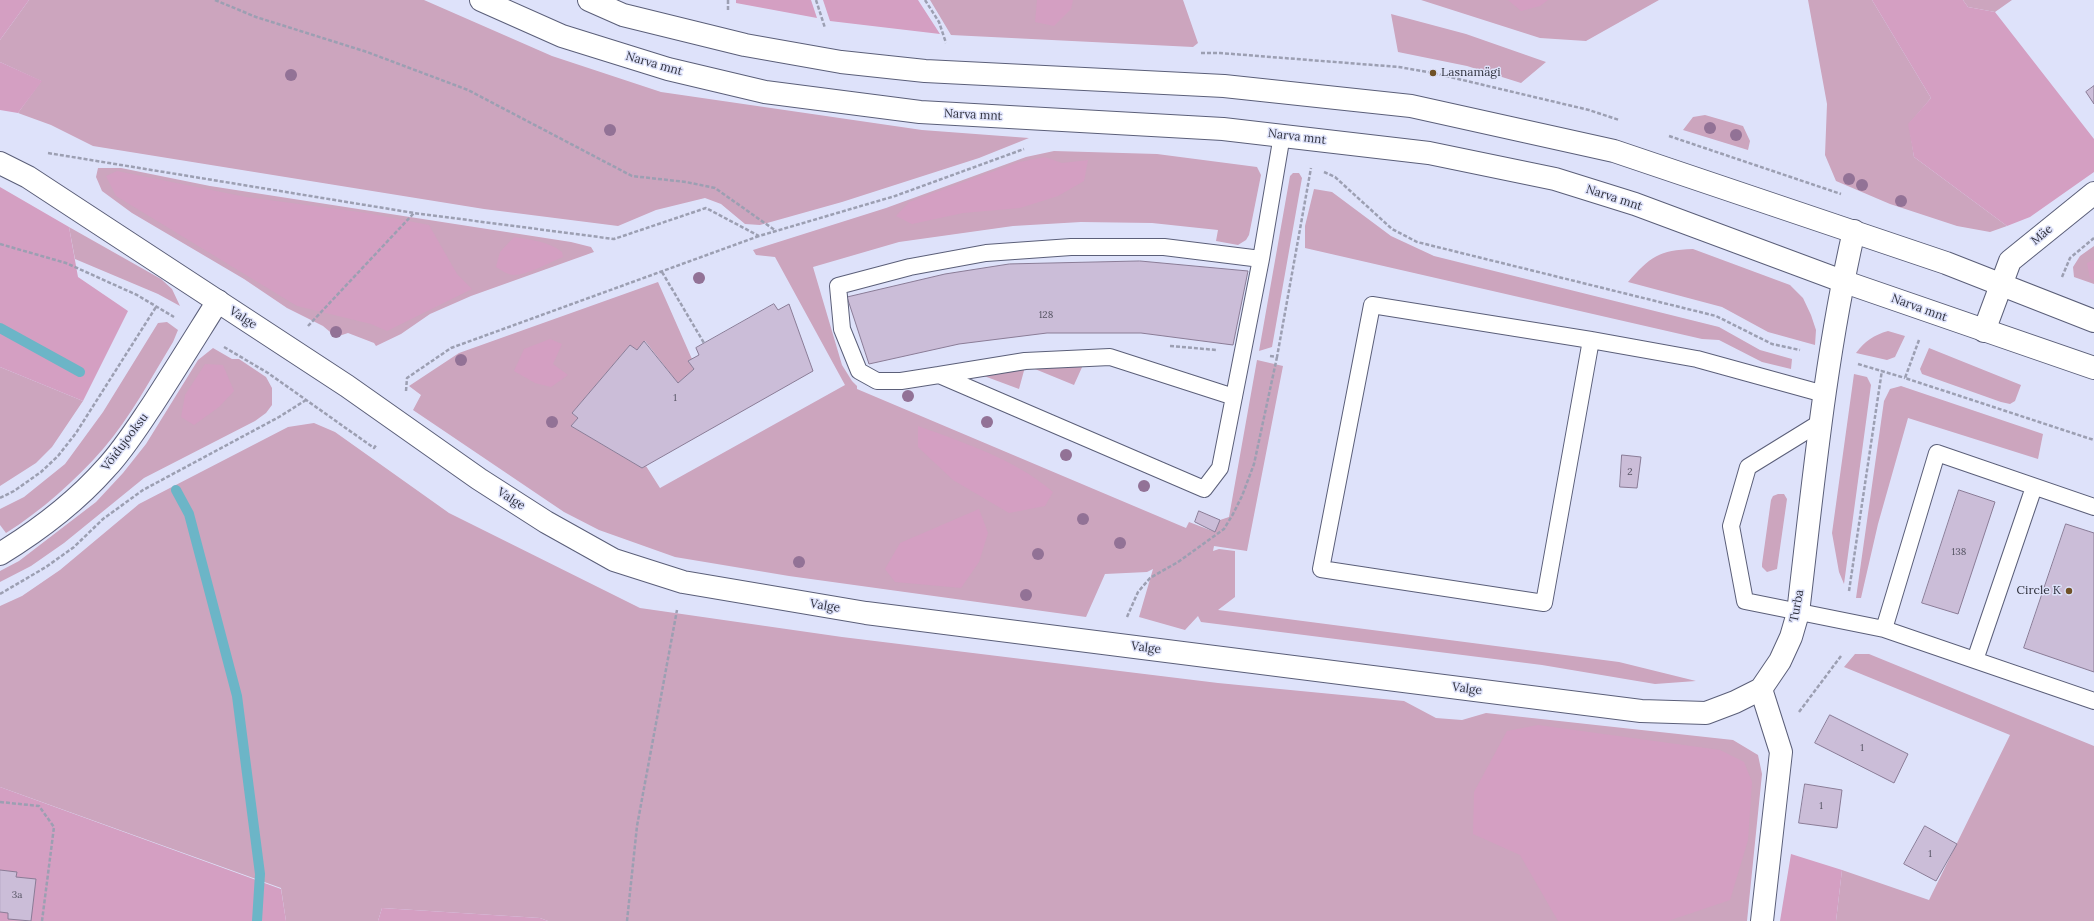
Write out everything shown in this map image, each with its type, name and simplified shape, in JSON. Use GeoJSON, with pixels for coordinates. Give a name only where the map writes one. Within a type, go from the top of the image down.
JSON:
{"type":"FeatureCollection","features":[{"type":"Feature","properties":{"kind":"main road","name":"Narva mnt"},"geometry":{"type":"LineString","coordinates":[[481,0],[562,36],[668,69],[765,92],[920,112],[1223,129],[1282,135],[1429,153],[1555,179],[1635,204],[1842,281],[2094,368]]}},
{"type":"Feature","properties":{"kind":"main road"},"geometry":{"type":"LineString","coordinates":[[589,0],[622,15],[745,45],[841,62],[925,71],[1224,86],[1411,106],[1614,151],[1946,263],[2094,321]]}},
{"type":"Feature","properties":{"kind":"main road","name":"Valge"},"geometry":{"type":"LineString","coordinates":[[0,163],[28,177],[218,301],[395,420],[479,479],[546,522],[614,560],[683,582],[866,612],[1641,711],[1706,712],[1735,702],[1761,690]]}},
{"type":"Feature","properties":{"kind":"main road","name":"Mäe"},"geometry":{"type":"LineString","coordinates":[[1984,331],[2010,261],[2094,193]]}},
{"type":"Feature","properties":{"kind":"main road","name":"Turba"},"geometry":{"type":"LineString","coordinates":[[1761,690],[1780,661],[1791,637],[1798,613],[1824,394],[1842,281],[1854,231]]}},
{"type":"Feature","properties":{"kind":"main road","name":"Võidujooksu"},"geometry":{"type":"LineString","coordinates":[[0,554],[26,538],[54,517],[84,492],[107,468],[128,442],[218,301]]}},
{"type":"Feature","properties":{"kind":"main road"},"geometry":{"type":"LineString","coordinates":[[1761,690],[1781,752],[1762,921]]}},
{"type":"Feature","properties":{"kind":"lane"},"geometry":{"type":"LineString","coordinates":[[939,375],[1204,489],[1220,468],[1261,259],[1282,135]]}},
{"type":"Feature","properties":{"kind":"lane"},"geometry":{"type":"LineString","coordinates":[[1234,397],[1110,357],[1025,360],[901,381],[877,381],[859,371],[842,329],[838,286],[910,267],[986,253],[1071,247],[1164,246],[1261,259]]}},
{"type":"Feature","properties":{"kind":"lane"},"geometry":{"type":"LineString","coordinates":[[1591,340],[1544,603],[1321,569],[1372,304],[1591,340],[1697,359],[1824,394]]}},
{"type":"Feature","properties":{"kind":"lane"},"geometry":{"type":"LineString","coordinates":[[1821,422],[1748,467],[1731,526],[1745,601],[1798,613],[1884,629],[2094,701]]}},
{"type":"Feature","properties":{"kind":"lane"},"geometry":{"type":"LineString","coordinates":[[1884,629],[1937,453],[2094,507]]}},
{"type":"Feature","properties":{"kind":"lane"},"geometry":{"type":"LineString","coordinates":[[1975,660],[2034,487]]}},
{"type":"Feature","properties":{"kind":"path"},"geometry":{"type":"LineString","coordinates":[[215,0],[256,17],[367,52],[468,90],[632,176],[686,182],[715,188],[776,231]]}},
{"type":"Feature","properties":{"kind":"path"},"geometry":{"type":"LineString","coordinates":[[728,0],[728,11]]}},
{"type":"Feature","properties":{"kind":"path"},"geometry":{"type":"LineString","coordinates":[[816,0],[825,29]]}},
{"type":"Feature","properties":{"kind":"path"},"geometry":{"type":"LineString","coordinates":[[925,0],[939,22],[946,43]]}},
{"type":"Feature","properties":{"kind":"path"},"geometry":{"type":"LineString","coordinates":[[721,9],[735,12]]}},
{"type":"Feature","properties":{"kind":"path"},"geometry":{"type":"LineString","coordinates":[[818,27],[833,30]]}},
{"type":"Feature","properties":{"kind":"path"},"geometry":{"type":"LineString","coordinates":[[939,42],[954,44]]}},
{"type":"Feature","properties":{"kind":"path"},"geometry":{"type":"LineString","coordinates":[[1199,53],[1220,53]]}},
{"type":"Feature","properties":{"kind":"path"},"geometry":{"type":"LineString","coordinates":[[0,244],[66,263],[137,295],[268,373],[374,448],[410,400],[405,389],[407,378],[451,348],[759,236],[895,196],[1029,147]]}},
{"type":"Feature","properties":{"kind":"path"},"geometry":{"type":"LineString","coordinates":[[46,153],[414,214],[614,239],[706,208],[759,236]]}},
{"type":"Feature","properties":{"kind":"path"},"geometry":{"type":"LineString","coordinates":[[1278,161],[1312,167],[1335,177],[1392,229],[1417,242],[1716,316],[1772,344]]}},
{"type":"Feature","properties":{"kind":"path"},"geometry":{"type":"LineString","coordinates":[[1168,346],[1277,357],[1312,167]]}},
{"type":"Feature","properties":{"kind":"path"},"geometry":{"type":"LineString","coordinates":[[308,326],[414,214]]}},
{"type":"Feature","properties":{"kind":"path"},"geometry":{"type":"LineString","coordinates":[[2060,281],[2070,258],[2094,238]]}},
{"type":"Feature","properties":{"kind":"path"},"geometry":{"type":"LineString","coordinates":[[662,272],[704,343]]}},
{"type":"Feature","properties":{"kind":"path"},"geometry":{"type":"LineString","coordinates":[[0,498],[14,491],[41,472],[58,456],[76,433],[156,307]]}},
{"type":"Feature","properties":{"kind":"path"},"geometry":{"type":"LineString","coordinates":[[1929,312],[1905,378],[2094,440]]}},
{"type":"Feature","properties":{"kind":"path"},"geometry":{"type":"LineString","coordinates":[[1849,592],[1882,370]]}},
{"type":"Feature","properties":{"kind":"path"},"geometry":{"type":"LineString","coordinates":[[0,594],[46,567],[74,547],[103,519],[143,490],[279,417],[306,400]]}},
{"type":"Feature","properties":{"kind":"path"},"geometry":{"type":"LineString","coordinates":[[627,921],[637,826],[683,582]]}},
{"type":"Feature","properties":{"kind":"path"},"geometry":{"type":"LineString","coordinates":[[1778,742],[1841,656]]}},
{"type":"Feature","properties":{"kind":"path"},"geometry":{"type":"LineString","coordinates":[[0,802],[39,806],[54,827],[42,921]]}},
{"type":"Feature","properties":{"kind":"shaded area"},"geometry":{"type":"Polygon","coordinates":[[[0,0],[29,0],[0,40],[0,0]]]}},
{"type":"Feature","properties":{"kind":"shaded area"},"geometry":{"type":"Polygon","coordinates":[[[29,0],[424,0],[552,56],[661,92],[922,130],[1029,138],[979,158],[842,202],[760,225],[745,224],[721,204],[705,198],[656,210],[618,226],[484,209],[93,146],[51,125],[18,113],[41,81],[0,62],[0,40],[29,0]]]}},
{"type":"Feature","properties":{"kind":"shaded area"},"geometry":{"type":"Polygon","coordinates":[[[736,0],[811,0],[817,18],[736,3],[736,0]]]}},
{"type":"Feature","properties":{"kind":"shaded area"},"geometry":{"type":"Polygon","coordinates":[[[823,0],[918,0],[940,34],[830,21],[823,0]]]}},
{"type":"Feature","properties":{"kind":"shaded area"},"geometry":{"type":"Polygon","coordinates":[[[930,0],[1183,0],[1198,43],[1193,47],[951,35],[930,0]]]}},
{"type":"Feature","properties":{"kind":"shaded area"},"geometry":{"type":"Polygon","coordinates":[[[1037,0],[1073,0],[1071,9],[1054,26],[1035,22],[1037,0]]]}},
{"type":"Feature","properties":{"kind":"shaded area"},"geometry":{"type":"Polygon","coordinates":[[[1421,0],[1659,0],[1586,41],[1540,38],[1421,0]]]}},
{"type":"Feature","properties":{"kind":"shaded area"},"geometry":{"type":"Polygon","coordinates":[[[1508,0],[1548,0],[1540,6],[1521,11],[1508,0]]]}},
{"type":"Feature","properties":{"kind":"shaded area"},"geometry":{"type":"Polygon","coordinates":[[[1808,0],[1872,0],[1931,98],[1909,124],[1914,157],[2007,226],[1990,232],[1957,226],[1890,204],[1836,181],[1825,155],[1827,104],[1808,0]]]}},
{"type":"Feature","properties":{"kind":"shaded area"},"geometry":{"type":"Polygon","coordinates":[[[1872,0],[1963,0],[1968,7],[1995,12],[2094,139],[2094,172],[2030,217],[2007,226],[1914,157],[1908,124],[1931,98],[1872,0]]]}},
{"type":"Feature","properties":{"kind":"shaded area"},"geometry":{"type":"Polygon","coordinates":[[[1963,0],[2012,0],[1995,12],[1968,7],[1963,0]]]}},
{"type":"Feature","properties":{"kind":"shaded area"},"geometry":{"type":"Polygon","coordinates":[[[1391,14],[1466,34],[1546,62],[1521,83],[1467,66],[1398,52],[1391,14]]]}},
{"type":"Feature","properties":{"kind":"shaded area"},"geometry":{"type":"Polygon","coordinates":[[[0,62],[42,81],[18,113],[0,110],[0,62]]]}},
{"type":"Feature","properties":{"kind":"shaded area"},"geometry":{"type":"Polygon","coordinates":[[[1705,115],[1743,126],[1750,141],[1748,150],[1683,130],[1693,117],[1705,115]]]}},
{"type":"Feature","properties":{"kind":"shaded area"},"geometry":{"type":"Polygon","coordinates":[[[1054,151],[1157,154],[1257,167],[1261,175],[1249,235],[1246,240],[1238,245],[1216,241],[1218,230],[1152,223],[1081,222],[1013,226],[899,242],[813,267],[842,365],[857,386],[857,389],[1186,528],[1189,522],[1215,532],[1220,520],[1229,517],[1257,360],[1283,366],[1247,551],[1214,546],[1213,551],[1219,549],[1235,551],[1235,597],[1218,610],[1619,662],[1696,681],[1655,684],[1542,665],[1201,622],[1198,616],[1185,630],[1139,617],[1153,569],[1147,572],[1105,574],[1086,617],[789,576],[675,557],[599,530],[564,512],[413,410],[421,395],[409,386],[459,353],[658,282],[692,359],[688,361],[694,369],[678,383],[645,341],[637,350],[630,345],[572,413],[578,418],[571,426],[642,468],[646,466],[660,488],[845,385],[775,257],[756,255],[753,250],[886,208],[1026,157],[1054,151]]]}},
{"type":"Feature","properties":{"kind":"shaded area"},"geometry":{"type":"Polygon","coordinates":[[[1045,157],[1062,163],[1088,160],[1084,181],[1058,196],[1020,208],[963,213],[912,224],[896,216],[909,202],[1019,162],[1045,157]]]}},
{"type":"Feature","properties":{"kind":"shaded area"},"geometry":{"type":"Polygon","coordinates":[[[98,168],[121,168],[210,186],[571,242],[591,247],[594,252],[471,296],[430,314],[401,334],[376,346],[374,343],[348,333],[336,337],[323,326],[287,308],[244,279],[132,213],[102,191],[96,177],[98,168]]]}},
{"type":"Feature","properties":{"kind":"shaded area"},"geometry":{"type":"Polygon","coordinates":[[[117,171],[246,197],[367,213],[429,225],[457,274],[472,289],[387,331],[371,324],[297,306],[116,196],[106,176],[117,171]]]}},
{"type":"Feature","properties":{"kind":"shaded area"},"geometry":{"type":"Polygon","coordinates":[[[1293,173],[1299,173],[1302,178],[1272,347],[1259,351],[1290,176],[1293,173]]]}},
{"type":"Feature","properties":{"kind":"shaded area"},"geometry":{"type":"Polygon","coordinates":[[[0,187],[69,227],[78,277],[128,311],[83,401],[0,367],[0,187]]]}},
{"type":"Feature","properties":{"kind":"shaded area"},"geometry":{"type":"Polygon","coordinates":[[[1314,189],[1332,192],[1391,236],[1434,256],[1719,327],[1760,350],[1792,359],[1791,369],[1762,362],[1719,340],[1702,339],[1305,248],[1305,226],[1314,189]]]}},
{"type":"Feature","properties":{"kind":"shaded area"},"geometry":{"type":"Polygon","coordinates":[[[69,227],[161,279],[172,289],[180,306],[158,294],[75,259],[69,227]]]}},
{"type":"Feature","properties":{"kind":"shaded area"},"geometry":{"type":"Polygon","coordinates":[[[514,237],[551,245],[562,252],[563,257],[526,273],[512,275],[507,273],[496,267],[500,252],[514,237]]]}},
{"type":"Feature","properties":{"kind":"shaded area"},"geometry":{"type":"Polygon","coordinates":[[[2094,246],[2094,284],[2074,277],[2073,267],[2080,256],[2094,246]]]}},
{"type":"Feature","properties":{"kind":"shaded area"},"geometry":{"type":"Polygon","coordinates":[[[1693,249],[1790,285],[1803,298],[1811,315],[1816,330],[1815,345],[1768,332],[1722,307],[1628,282],[1643,266],[1656,256],[1672,251],[1693,249]]]}},
{"type":"Feature","properties":{"kind":"shaded area"},"geometry":{"type":"Polygon","coordinates":[[[2094,260],[2094,280],[2090,278],[2087,263],[2094,260]]]}},
{"type":"Feature","properties":{"kind":"shaded area"},"geometry":{"type":"Polygon","coordinates":[[[167,322],[178,330],[173,342],[140,397],[113,437],[92,461],[57,495],[6,533],[0,525],[0,509],[24,497],[65,464],[103,412],[158,323],[167,322]]]}},
{"type":"Feature","properties":{"kind":"shaded area"},"geometry":{"type":"Polygon","coordinates":[[[1888,331],[1905,336],[1895,357],[1887,360],[1856,353],[1870,339],[1878,334],[1888,331]]]}},
{"type":"Feature","properties":{"kind":"shaded area"},"geometry":{"type":"Polygon","coordinates":[[[550,339],[562,344],[553,364],[568,375],[551,387],[535,383],[514,371],[524,349],[550,339]]]}},
{"type":"Feature","properties":{"kind":"shaded area"},"geometry":{"type":"Polygon","coordinates":[[[213,348],[232,359],[239,359],[266,377],[272,388],[272,405],[266,413],[255,421],[144,478],[64,543],[31,566],[0,582],[0,571],[19,561],[96,502],[123,473],[146,444],[198,360],[213,348]]]}},
{"type":"Feature","properties":{"kind":"shaded area"},"geometry":{"type":"Polygon","coordinates":[[[1929,348],[2021,385],[2015,401],[2010,404],[2001,402],[1922,374],[1920,369],[1929,348]]]}},
{"type":"Feature","properties":{"kind":"shaded area"},"geometry":{"type":"Polygon","coordinates":[[[205,364],[223,365],[234,391],[219,407],[194,425],[181,417],[185,395],[205,364]]]}},
{"type":"Feature","properties":{"kind":"shaded area"},"geometry":{"type":"Polygon","coordinates":[[[1083,365],[1074,385],[1030,367],[1083,365]]]}},
{"type":"Feature","properties":{"kind":"shaded area"},"geometry":{"type":"Polygon","coordinates":[[[0,367],[83,401],[52,447],[36,463],[0,486],[0,367]]]}},
{"type":"Feature","properties":{"kind":"shaded area"},"geometry":{"type":"Polygon","coordinates":[[[1025,367],[1019,389],[976,373],[1025,367]]]}},
{"type":"Feature","properties":{"kind":"shaded area"},"geometry":{"type":"Polygon","coordinates":[[[1854,374],[1867,377],[1871,385],[1844,584],[1839,572],[1832,533],[1854,374]]]}},
{"type":"Feature","properties":{"kind":"shaded area"},"geometry":{"type":"Polygon","coordinates":[[[1901,386],[2043,434],[2038,459],[1908,418],[1878,524],[1861,598],[1856,598],[1884,401],[1890,389],[1901,386]]]}},
{"type":"Feature","properties":{"kind":"shaded area"},"geometry":{"type":"Polygon","coordinates":[[[314,423],[335,432],[449,513],[640,608],[842,637],[1218,683],[1404,701],[1436,718],[1462,720],[1486,713],[1733,740],[1758,755],[1762,774],[1747,921],[548,921],[540,918],[382,908],[378,921],[286,921],[281,888],[0,787],[0,606],[22,596],[60,570],[139,504],[288,427],[314,423]]]}},
{"type":"Feature","properties":{"kind":"shaded area"},"geometry":{"type":"Polygon","coordinates":[[[918,426],[1006,461],[1038,480],[1053,492],[1045,506],[1009,513],[953,480],[918,447],[918,426]]]}},
{"type":"Feature","properties":{"kind":"shaded area"},"geometry":{"type":"Polygon","coordinates":[[[1784,494],[1787,499],[1777,569],[1767,572],[1762,567],[1762,564],[1771,500],[1773,496],[1784,494]]]}},
{"type":"Feature","properties":{"kind":"shaded area"},"geometry":{"type":"Polygon","coordinates":[[[979,509],[988,533],[979,562],[961,588],[895,582],[885,569],[900,543],[979,509]]]}},
{"type":"Feature","properties":{"kind":"shaded area"},"geometry":{"type":"Polygon","coordinates":[[[1855,654],[1869,654],[2094,746],[2094,921],[1836,921],[1842,870],[1929,900],[2010,735],[1844,667],[1855,654]]]}},
{"type":"Feature","properties":{"kind":"shaded area"},"geometry":{"type":"Polygon","coordinates":[[[1538,725],[1720,750],[1744,762],[1752,782],[1748,840],[1730,900],[1668,921],[1558,921],[1520,855],[1473,834],[1474,792],[1507,731],[1538,725]]]}},
{"type":"Feature","properties":{"kind":"shaded area"},"geometry":{"type":"Polygon","coordinates":[[[0,787],[281,889],[286,921],[0,921],[0,787]]]}},
{"type":"Feature","properties":{"kind":"shaded area"},"geometry":{"type":"Polygon","coordinates":[[[1791,854],[1842,870],[1836,921],[1780,921],[1791,854]]]}},
{"type":"Feature","properties":{"kind":"shaded area"},"geometry":{"type":"Polygon","coordinates":[[[382,908],[540,918],[548,921],[378,921],[382,908]]]}},
{"type":"Feature","properties":{"kind":"building"},"geometry":{"type":"Polygon","coordinates":[[[2094,86],[2094,104],[2086,92],[2094,86]]]}},
{"type":"Feature","properties":{"kind":"building"},"geometry":{"type":"Polygon","coordinates":[[[1140,261],[1248,271],[1233,345],[1141,333],[1047,333],[959,344],[869,364],[847,297],[945,274],[1009,264],[1140,261]]]}},
{"type":"Feature","properties":{"kind":"building"},"geometry":{"type":"Polygon","coordinates":[[[774,304],[778,310],[789,304],[813,371],[642,468],[571,426],[578,418],[572,413],[630,345],[637,350],[644,341],[678,383],[694,369],[688,361],[699,355],[696,348],[774,304]]]}},
{"type":"Feature","properties":{"kind":"building"},"geometry":{"type":"Polygon","coordinates":[[[1622,455],[1641,457],[1637,488],[1620,487],[1622,455]]]}},
{"type":"Feature","properties":{"kind":"building"},"geometry":{"type":"Polygon","coordinates":[[[1959,490],[1995,502],[1958,614],[1922,603],[1959,490]]]}},
{"type":"Feature","properties":{"kind":"building"},"geometry":{"type":"Polygon","coordinates":[[[1199,511],[1220,520],[1215,532],[1195,522],[1199,511]]]}},
{"type":"Feature","properties":{"kind":"building","name":"Circle K"},"geometry":{"type":"Polygon","coordinates":[[[2066,524],[2094,533],[2094,672],[2024,648],[2066,524]]]}},
{"type":"Feature","properties":{"kind":"building"},"geometry":{"type":"Polygon","coordinates":[[[1830,715],[1908,754],[1894,783],[1815,743],[1830,715]]]}},
{"type":"Feature","properties":{"kind":"building"},"geometry":{"type":"Polygon","coordinates":[[[1805,784],[1842,790],[1837,828],[1799,823],[1805,784]]]}},
{"type":"Feature","properties":{"kind":"building"},"geometry":{"type":"Polygon","coordinates":[[[1925,826],[1957,844],[1936,881],[1904,864],[1925,826]]]}},
{"type":"Feature","properties":{"kind":"building"},"geometry":{"type":"Polygon","coordinates":[[[0,870],[17,872],[16,877],[36,879],[31,921],[8,919],[8,913],[0,912],[0,870]]]}},
{"type":"Feature","properties":{"kind":"waterway"},"geometry":{"type":"LineString","coordinates":[[0,328],[80,372]]}},
{"type":"Feature","properties":{"kind":"waterway"},"geometry":{"type":"LineString","coordinates":[[176,490],[189,514],[237,696],[260,874],[257,921]]}},
{"type":"Feature","properties":{"kind":"place","name":"Lasnamägi"},"geometry":{"type":"Point","coordinates":[1433,73]}},
{"type":"Feature","properties":{"kind":"place","name":"Circle K"},"geometry":{"type":"Point","coordinates":[2069,591]}}]}
